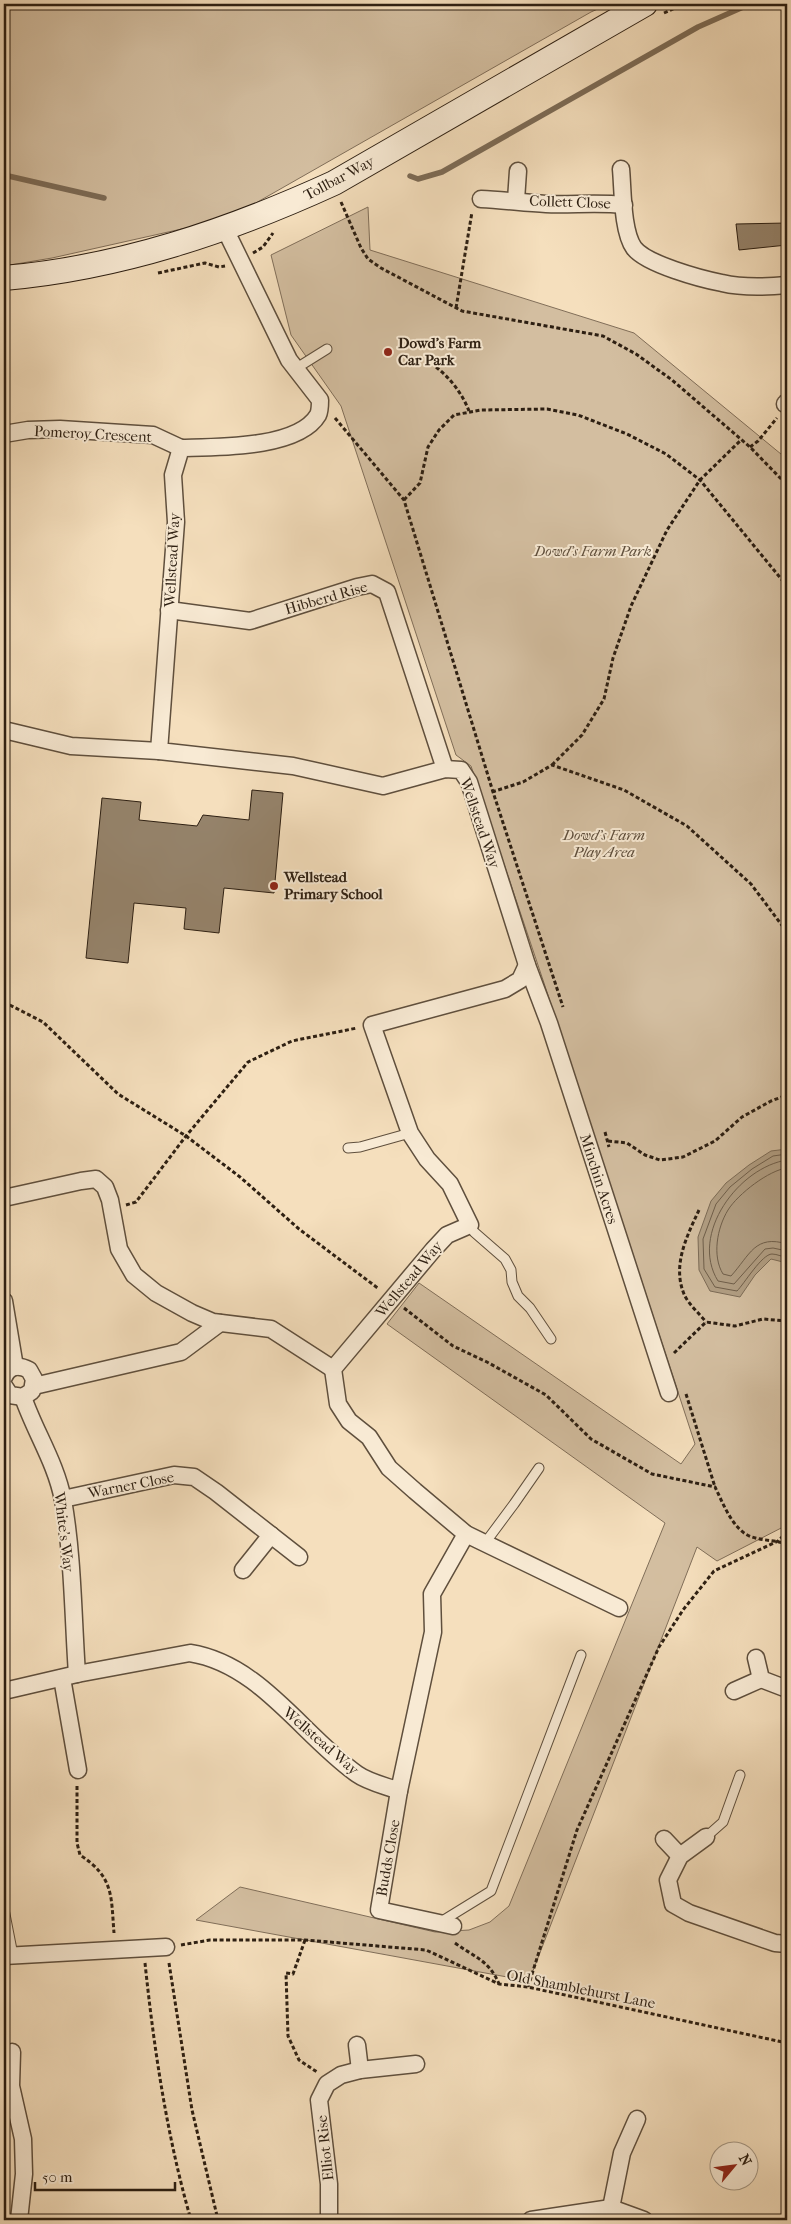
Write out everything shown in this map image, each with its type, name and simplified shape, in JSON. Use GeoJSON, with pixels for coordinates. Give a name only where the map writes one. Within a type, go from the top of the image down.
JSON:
{"type":"FeatureCollection","features":[{"type":"Feature","properties":{"kind":"main road","name":"Tollbar Way"},"geometry":{"type":"LineString","coordinates":[[4,278],[62,271],[169,247],[225,229],[334,183],[645,4]]}},
{"type":"Feature","properties":{"kind":"street","name":"Collett Close"},"geometry":{"type":"LineString","coordinates":[[621,169],[628,234],[634,248],[653,263],[723,284],[765,287],[787,285]]}},
{"type":"Feature","properties":{"kind":"street","name":"Collett Close"},"geometry":{"type":"LineString","coordinates":[[516,200],[518,171]]}},
{"type":"Feature","properties":{"kind":"street","name":"Collett Close"},"geometry":{"type":"LineString","coordinates":[[481,199],[516,200],[547,204],[601,202],[624,204]]}},
{"type":"Feature","properties":{"kind":"street"},"geometry":{"type":"LineString","coordinates":[[181,448],[268,442],[294,434],[310,425],[319,414],[320,400],[289,360],[225,229]]}},
{"type":"Feature","properties":{"kind":"street","name":"Pomeroy Crescent"},"geometry":{"type":"LineString","coordinates":[[4,434],[28,430],[60,429],[153,435],[181,448]]}},
{"type":"Feature","properties":{"kind":"street","name":"Wellstead Way"},"geometry":{"type":"LineString","coordinates":[[181,448],[177,456],[173,475],[176,522],[159,751],[293,766],[383,786],[445,769],[460,770],[469,782],[526,965]]}},
{"type":"Feature","properties":{"kind":"street","name":"Hibberd Rise"},"geometry":{"type":"LineString","coordinates":[[169,610],[250,621],[357,587],[372,584],[387,592],[445,769]]}},
{"type":"Feature","properties":{"kind":"street"},"geometry":{"type":"LineString","coordinates":[[4,730],[71,746],[159,751]]}},
{"type":"Feature","properties":{"kind":"street"},"geometry":{"type":"LineString","coordinates":[[470,1225],[450,1184],[427,1159],[410,1133],[372,1025],[505,989],[520,980],[526,965]]}},
{"type":"Feature","properties":{"kind":"street","name":"Minchin Acres"},"geometry":{"type":"LineString","coordinates":[[526,965],[549,1023],[669,1394]]}},
{"type":"Feature","properties":{"kind":"street"},"geometry":{"type":"LineString","coordinates":[[4,1198],[96,1179],[105,1187],[108,1194],[119,1249],[134,1275],[156,1293],[192,1313],[220,1323],[271,1329],[334,1369],[338,1404],[349,1421],[369,1437],[389,1468],[466,1534],[619,1608]]}},
{"type":"Feature","properties":{"kind":"street","name":"Wellstead Way"},"geometry":{"type":"LineString","coordinates":[[334,1369],[447,1235],[470,1225]]}},
{"type":"Feature","properties":{"kind":"street"},"geometry":{"type":"LineString","coordinates":[[4,1301],[6,1383],[15,1397],[181,1352],[220,1323]]}},
{"type":"Feature","properties":{"kind":"street","name":"White's Way"},"geometry":{"type":"LineString","coordinates":[[6,1383],[29,1370],[34,1379],[28,1392],[33,1425],[51,1459],[62,1499],[67,1538],[70,1676],[78,1770]]}},
{"type":"Feature","properties":{"kind":"street","name":"Warner Close"},"geometry":{"type":"LineString","coordinates":[[62,1499],[174,1475],[194,1477],[299,1557]]}},
{"type":"Feature","properties":{"kind":"street"},"geometry":{"type":"LineString","coordinates":[[399,1791],[433,1632],[432,1594],[466,1534]]}},
{"type":"Feature","properties":{"kind":"street"},"geometry":{"type":"LineString","coordinates":[[243,1570],[271,1535]]}},
{"type":"Feature","properties":{"kind":"street","name":"Wellstead Way"},"geometry":{"type":"LineString","coordinates":[[4,1691],[190,1653],[207,1656],[228,1664],[266,1691],[358,1775],[399,1791]]}},
{"type":"Feature","properties":{"kind":"street"},"geometry":{"type":"LineString","coordinates":[[756,1658],[760,1679]]}},
{"type":"Feature","properties":{"kind":"street"},"geometry":{"type":"LineString","coordinates":[[734,1691],[760,1679],[787,1689]]}},
{"type":"Feature","properties":{"kind":"street","name":"Budds Close"},"geometry":{"type":"LineString","coordinates":[[399,1791],[379,1910],[446,1925]]}},
{"type":"Feature","properties":{"kind":"street"},"geometry":{"type":"LineString","coordinates":[[706,1837],[680,1856],[668,1880],[673,1904],[689,1913],[775,1943],[787,1944]]}},
{"type":"Feature","properties":{"kind":"street"},"geometry":{"type":"LineString","coordinates":[[664,1838],[680,1856]]}},
{"type":"Feature","properties":{"kind":"street"},"geometry":{"type":"LineString","coordinates":[[8,1955],[166,1947]]}},
{"type":"Feature","properties":{"kind":"street"},"geometry":{"type":"LineString","coordinates":[[357,2045],[360,2070]]}},
{"type":"Feature","properties":{"kind":"street"},"geometry":{"type":"LineString","coordinates":[[12,2052],[11,2086],[23,2139],[24,2157],[19,2220]]}},
{"type":"Feature","properties":{"kind":"street"},"geometry":{"type":"LineString","coordinates":[[332,2080],[341,2075],[360,2070],[416,2064]]}},
{"type":"Feature","properties":{"kind":"street","name":"Elliot Rise"},"geometry":{"type":"LineString","coordinates":[[329,2220],[329,2184],[320,2100],[327,2084],[332,2080]]}},
{"type":"Feature","properties":{"kind":"street"},"geometry":{"type":"LineString","coordinates":[[611,2208],[615,2152],[637,2119]]}},
{"type":"Feature","properties":{"kind":"street"},"geometry":{"type":"LineString","coordinates":[[531,2220],[611,2208],[644,2220]]}},
{"type":"Feature","properties":{"kind":"lane"},"geometry":{"type":"LineString","coordinates":[[295,369],[327,349]]}},
{"type":"Feature","properties":{"kind":"lane"},"geometry":{"type":"LineString","coordinates":[[348,1148],[360,1147],[410,1133]]}},
{"type":"Feature","properties":{"kind":"lane"},"geometry":{"type":"LineString","coordinates":[[470,1225],[474,1232],[505,1259],[511,1270],[518,1296],[530,1308],[551,1339]]}},
{"type":"Feature","properties":{"kind":"lane"},"geometry":{"type":"LineString","coordinates":[[484,1543],[539,1468]]}},
{"type":"Feature","properties":{"kind":"lane"},"geometry":{"type":"LineString","coordinates":[[446,1925],[491,1890],[581,1654]]}},
{"type":"Feature","properties":{"kind":"lane"},"geometry":{"type":"LineString","coordinates":[[706,1837],[723,1822],[740,1775]]}},
{"type":"Feature","properties":{"kind":"lane"},"geometry":{"type":"LineString","coordinates":[[4,1909],[8,1955]]}},
{"type":"Feature","properties":{"kind":"path"},"geometry":{"type":"LineString","coordinates":[[334,183],[361,248],[368,259],[381,268],[462,311],[603,336],[636,354],[672,380],[750,447],[787,485]]}},
{"type":"Feature","properties":{"kind":"path"},"geometry":{"type":"LineString","coordinates":[[456,308],[472,208],[481,199]]}},
{"type":"Feature","properties":{"kind":"path"},"geometry":{"type":"LineString","coordinates":[[436,367],[447,376],[469,411]]}},
{"type":"Feature","properties":{"kind":"path"},"geometry":{"type":"LineString","coordinates":[[750,447],[766,433],[786,403]]}},
{"type":"Feature","properties":{"kind":"path"},"geometry":{"type":"LineString","coordinates":[[404,500],[420,483],[428,447],[439,430],[454,414],[469,411],[547,409],[578,416],[627,434],[666,454],[700,480],[787,586]]}},
{"type":"Feature","properties":{"kind":"path"},"geometry":{"type":"LineString","coordinates":[[474,798],[523,782],[552,765],[582,735],[604,698],[630,606],[667,530],[700,480],[742,440]]}},
{"type":"Feature","properties":{"kind":"path"},"geometry":{"type":"LineString","coordinates":[[552,765],[624,790],[687,826],[751,884],[787,932]]}},
{"type":"Feature","properties":{"kind":"path"},"geometry":{"type":"LineString","coordinates":[[186,1136],[248,1062],[292,1041],[372,1025]]}},
{"type":"Feature","properties":{"kind":"path"},"geometry":{"type":"LineString","coordinates":[[608,1141],[627,1143],[645,1155],[660,1160],[683,1157],[715,1142],[742,1117],[771,1100],[787,1095]]}},
{"type":"Feature","properties":{"kind":"path"},"geometry":{"type":"LineString","coordinates":[[699,1210],[686,1237],[679,1266],[684,1294],[706,1322],[735,1326],[763,1319],[787,1321]]}},
{"type":"Feature","properties":{"kind":"path"},"geometry":{"type":"LineString","coordinates":[[673,1353],[706,1322]]}},
{"type":"Feature","properties":{"kind":"path"},"geometry":{"type":"LineString","coordinates":[[528,1987],[577,1830],[659,1646],[683,1610],[714,1571],[778,1541],[787,1532]]}},
{"type":"Feature","properties":{"kind":"path"},"geometry":{"type":"LineString","coordinates":[[778,1541],[787,1544]]}},
{"type":"Feature","properties":{"kind":"path"},"geometry":{"type":"LineString","coordinates":[[78,1770],[77,1843],[80,1855],[95,1865],[108,1883],[116,1949]]}},
{"type":"Feature","properties":{"kind":"path"},"geometry":{"type":"LineString","coordinates":[[446,1925],[443,1934],[484,1961],[492,1970],[499,1984]]}},
{"type":"Feature","properties":{"kind":"path","name":"Old Shamblehurst Lane"},"geometry":{"type":"LineString","coordinates":[[166,1947],[210,1940],[305,1940],[426,1950],[499,1984],[528,1987],[787,2043]]}},
{"type":"Feature","properties":{"kind":"path"},"geometry":{"type":"LineString","coordinates":[[305,1940],[293,1974],[286,1973],[288,2036],[299,2060],[332,2080]]}},
{"type":"Feature","properties":{"kind":"path"},"geometry":{"type":"LineString","coordinates":[[166,1947],[192,2110],[218,2220]]}},
{"type":"Feature","properties":{"kind":"path"},"geometry":{"type":"LineString","coordinates":[[143,1948],[156,2051],[173,2144],[191,2220]]}},
{"type":"Feature","properties":{"kind":"green space"},"geometry":{"type":"Polygon","coordinates":[[[4,4],[609,4],[591,12],[254,204],[195,226],[52,258],[4,266],[4,4]]]}},
{"type":"Feature","properties":{"kind":"green space","name":"Dowd's Farm Park"},"geometry":{"type":"Polygon","coordinates":[[[368,207],[370,250],[634,333],[787,459],[787,1525],[717,1561],[697,1547],[529,1981],[196,1920],[240,1887],[435,1932],[469,1930],[490,1922],[509,1906],[665,1523],[387,1324],[419,1283],[681,1464],[695,1444],[471,766],[456,755],[341,406],[291,335],[271,255],[368,207]]]}},
{"type":"Feature","properties":{"kind":"water"},"geometry":{"type":"Polygon","coordinates":[[[787,1149],[787,1263],[771,1259],[755,1275],[740,1297],[710,1291],[699,1270],[698,1237],[711,1201],[726,1183],[749,1165],[771,1151],[787,1149]]]}},
{"type":"Feature","properties":{"kind":"building"},"geometry":{"type":"Polygon","coordinates":[[[787,223],[787,245],[739,250],[736,224],[787,223]]]}},
{"type":"Feature","properties":{"kind":"building"},"geometry":{"type":"Polygon","coordinates":[[[252,790],[283,793],[274,893],[224,888],[219,933],[184,929],[186,908],[134,903],[128,963],[86,958],[102,798],[141,802],[139,820],[197,826],[203,815],[249,820],[252,790]]]}},
{"type":"Feature","properties":{"kind":"waterway"},"geometry":{"type":"LineString","coordinates":[[410,176],[418,179],[442,172],[698,27],[750,4]]}},
{"type":"Feature","properties":{"kind":"waterway"},"geometry":{"type":"LineString","coordinates":[[4,175],[104,198]]}},
{"type":"Feature","properties":{"kind":"place","name":"Dowd's Farm Car Park"},"geometry":{"type":"Point","coordinates":[388,352]}},
{"type":"Feature","properties":{"kind":"place","name":"Wellstead Primary School"},"geometry":{"type":"Point","coordinates":[274,886]}},
{"type":"Feature","properties":{"kind":"park label","name":"Dowd's Farm Play Area"},"geometry":{"type":"Point","coordinates":[604,844]}}]}
